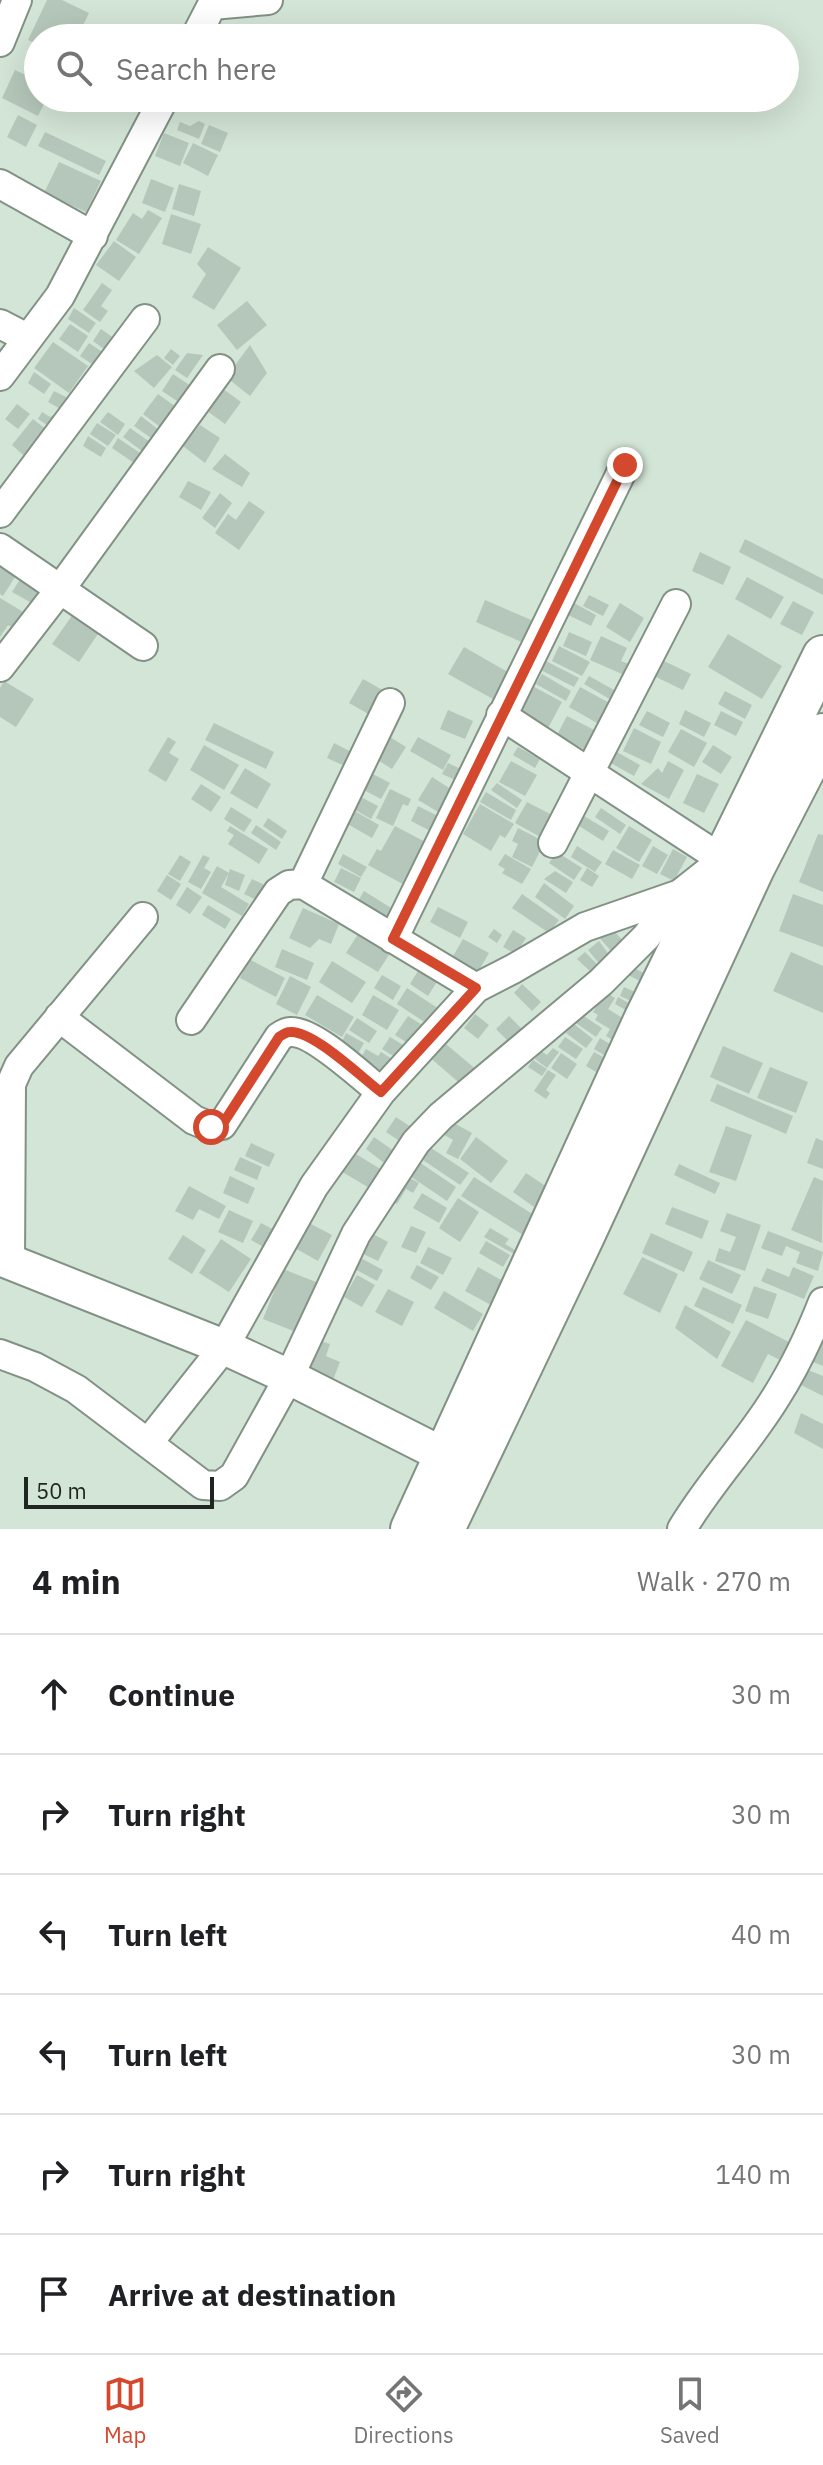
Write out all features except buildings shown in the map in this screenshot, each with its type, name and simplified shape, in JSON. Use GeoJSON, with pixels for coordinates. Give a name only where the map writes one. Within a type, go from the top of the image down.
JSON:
{"type":"FeatureCollection","features":[{"type":"Feature","properties":{"kind":"main road"},"geometry":{"type":"LineString","coordinates":[[411,1529],[460,1462],[578,1250],[812,740],[823,656]]}},
{"type":"Feature","properties":{"kind":"main road"},"geometry":{"type":"LineString","coordinates":[[444,1529],[460,1462],[645,1018],[723,860],[812,740]]}},
{"type":"Feature","properties":{"kind":"street"},"geometry":{"type":"LineString","coordinates":[[0,42],[17,0]]}},
{"type":"Feature","properties":{"kind":"street"},"geometry":{"type":"LineString","coordinates":[[200,24],[207,2],[268,0]]}},
{"type":"Feature","properties":{"kind":"street"},"geometry":{"type":"LineString","coordinates":[[0,376],[60,296],[157,112]]}},
{"type":"Feature","properties":{"kind":"street"},"geometry":{"type":"LineString","coordinates":[[0,184],[93,236]]}},
{"type":"Feature","properties":{"kind":"street"},"geometry":{"type":"LineString","coordinates":[[0,513],[145,319]]}},
{"type":"Feature","properties":{"kind":"street"},"geometry":{"type":"LineString","coordinates":[[0,324],[27,338]]}},
{"type":"Feature","properties":{"kind":"street"},"geometry":{"type":"LineString","coordinates":[[0,667],[220,369]]}},
{"type":"Feature","properties":{"kind":"street"},"geometry":{"type":"LineString","coordinates":[[393,939],[625,465]]}},
{"type":"Feature","properties":{"kind":"street"},"geometry":{"type":"LineString","coordinates":[[0,548],[143,646]]}},
{"type":"Feature","properties":{"kind":"street"},"geometry":{"type":"LineString","coordinates":[[553,843],[676,604]]}},
{"type":"Feature","properties":{"kind":"street"},"geometry":{"type":"LineString","coordinates":[[303,884],[390,703]]}},
{"type":"Feature","properties":{"kind":"street"},"geometry":{"type":"LineString","coordinates":[[0,1354],[35,1367],[76,1389],[203,1485],[220,1486],[234,1476],[289,1377],[356,1234],[416,1142],[441,1116],[601,982],[646,937],[680,894],[723,860],[501,715]]}},
{"type":"Feature","properties":{"kind":"street"},"geometry":{"type":"LineString","coordinates":[[191,1020],[278,892],[289,885],[303,884],[476,988]]}},
{"type":"Feature","properties":{"kind":"street"},"geometry":{"type":"LineString","coordinates":[[148,1443],[224,1347],[314,1186],[381,1092],[476,988],[585,927],[680,894]]}},
{"type":"Feature","properties":{"kind":"street"},"geometry":{"type":"LineString","coordinates":[[143,917],[19,1066],[11,1084],[5,1260],[224,1347],[460,1462]]}},
{"type":"Feature","properties":{"kind":"street"},"geometry":{"type":"LineString","coordinates":[[59,1017],[194,1120],[211,1127],[222,1125],[279,1037],[288,1032],[301,1033],[315,1041],[381,1092]]}},
{"type":"Feature","properties":{"kind":"street"},"geometry":{"type":"LineString","coordinates":[[682,1529],[701,1496],[775,1399],[806,1342],[823,1302]]}},
{"type":"Feature","properties":{"kind":"route"},"geometry":{"type":"LineString","coordinates":[[211,1127],[222,1125],[279,1037],[288,1032],[301,1033],[315,1041],[381,1092],[476,988],[393,939],[625,465]]}}]}
